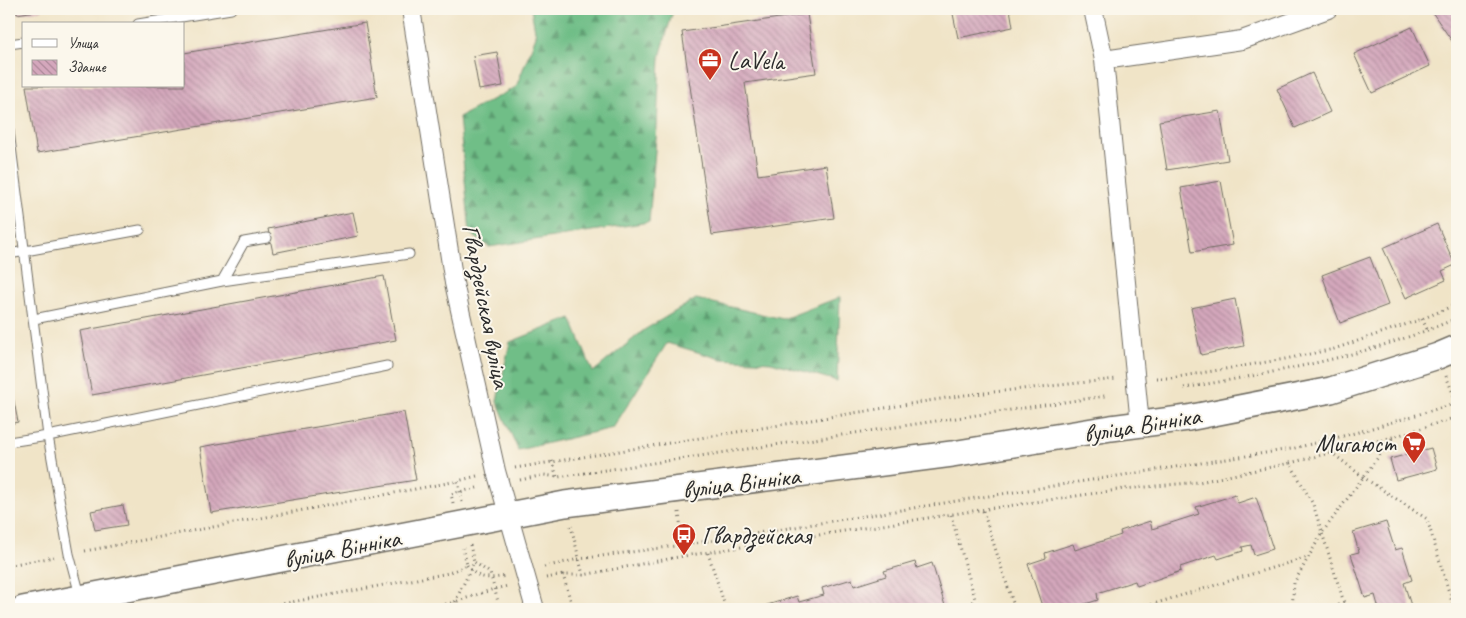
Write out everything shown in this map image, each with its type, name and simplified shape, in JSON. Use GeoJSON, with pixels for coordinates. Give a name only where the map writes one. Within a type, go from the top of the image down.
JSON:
{"type":"FeatureCollection","features":[{"type":"Feature","properties":{"kind":"street","name":"Гвардзейская вуліца"},"geometry":{"type":"LineString","coordinates":[[411,9],[454,283],[496,472],[535,609]]}},
{"type":"Feature","properties":{"kind":"street"},"geometry":{"type":"LineString","coordinates":[[1094,9],[1104,60],[1140,424]]}},
{"type":"Feature","properties":{"kind":"street"},"geometry":{"type":"LineString","coordinates":[[1104,60],[1242,40],[1328,9]]}},
{"type":"Feature","properties":{"kind":"street","name":"вуліца Вінніка"},"geometry":{"type":"LineString","coordinates":[[23,609],[82,604],[565,504],[952,454],[1188,418],[1331,390],[1438,356],[1457,348]]}},
{"type":"Feature","properties":{"kind":"lane"},"geometry":{"type":"LineString","coordinates":[[150,22],[231,9]]}},
{"type":"Feature","properties":{"kind":"lane"},"geometry":{"type":"LineString","coordinates":[[9,44],[22,42]]}},
{"type":"Feature","properties":{"kind":"lane"},"geometry":{"type":"LineString","coordinates":[[9,131],[48,436],[69,554],[82,604]]}},
{"type":"Feature","properties":{"kind":"lane"},"geometry":{"type":"LineString","coordinates":[[9,254],[140,230]]}},
{"type":"Feature","properties":{"kind":"lane"},"geometry":{"type":"LineString","coordinates":[[222,281],[244,242],[267,238]]}},
{"type":"Feature","properties":{"kind":"lane"},"geometry":{"type":"LineString","coordinates":[[34,319],[222,281],[409,254]]}},
{"type":"Feature","properties":{"kind":"lane"},"geometry":{"type":"LineString","coordinates":[[9,442],[48,436],[387,366]]}},
{"type":"Feature","properties":{"kind":"path"},"geometry":{"type":"LineString","coordinates":[[496,472],[562,459],[965,395],[1135,378],[1171,378],[1285,359],[1334,349],[1422,319],[1457,304]]}},
{"type":"Feature","properties":{"kind":"path"},"geometry":{"type":"LineString","coordinates":[[1184,388],[1266,374],[1333,359],[1387,345],[1428,331],[1457,318]]}},
{"type":"Feature","properties":{"kind":"path"},"geometry":{"type":"LineString","coordinates":[[467,565],[480,577],[492,579],[579,559],[683,546],[953,501],[1291,449],[1356,433],[1457,403]]}},
{"type":"Feature","properties":{"kind":"path"},"geometry":{"type":"LineString","coordinates":[[574,609],[563,575],[584,574],[684,556],[951,514],[1124,489],[1199,482],[1290,463],[1393,437],[1457,417]]}},
{"type":"Feature","properties":{"kind":"path"},"geometry":{"type":"LineString","coordinates":[[1292,609],[1294,583],[1308,556],[1322,533],[1393,437]]}},
{"type":"Feature","properties":{"kind":"path"},"geometry":{"type":"LineString","coordinates":[[1331,452],[1363,477],[1427,519],[1454,609]]}},
{"type":"Feature","properties":{"kind":"path"},"geometry":{"type":"LineString","coordinates":[[1290,463],[1313,504],[1346,609]]}},
{"type":"Feature","properties":{"kind":"path"},"geometry":{"type":"LineString","coordinates":[[9,565],[458,481]]}},
{"type":"Feature","properties":{"kind":"path"},"geometry":{"type":"LineString","coordinates":[[677,490],[684,556]]}},
{"type":"Feature","properties":{"kind":"path"},"geometry":{"type":"LineString","coordinates":[[983,510],[1015,609]]}},
{"type":"Feature","properties":{"kind":"path"},"geometry":{"type":"LineString","coordinates":[[951,514],[975,599],[968,609]]}},
{"type":"Feature","properties":{"kind":"path"},"geometry":{"type":"LineString","coordinates":[[708,553],[726,609]]}},
{"type":"Feature","properties":{"kind":"path"},"geometry":{"type":"LineString","coordinates":[[1137,609],[1308,556]]}},
{"type":"Feature","properties":{"kind":"path"},"geometry":{"type":"LineString","coordinates":[[452,609],[474,562],[490,573],[500,609]]}},
{"type":"Feature","properties":{"kind":"path"},"geometry":{"type":"LineString","coordinates":[[426,609],[494,589]]}},
{"type":"Feature","properties":{"kind":"path"},"geometry":{"type":"LineString","coordinates":[[1329,609],[1344,603]]}},
{"type":"Feature","properties":{"kind":"green space"},"geometry":{"type":"Polygon","coordinates":[[[531,9],[679,9],[672,14],[660,57],[657,127],[649,222],[489,247],[470,233],[459,117],[516,87],[536,36],[531,9]]]}},
{"type":"Feature","properties":{"kind":"green space"},"geometry":{"type":"Polygon","coordinates":[[[840,297],[837,381],[771,362],[721,359],[667,343],[613,428],[518,450],[497,401],[510,342],[571,318],[593,372],[644,330],[696,299],[783,319],[840,297]]]}},
{"type":"Feature","properties":{"kind":"building"},"geometry":{"type":"Polygon","coordinates":[[[16,9],[42,9],[42,10],[17,14],[16,9]]]}},
{"type":"Feature","properties":{"kind":"building"},"geometry":{"type":"Polygon","coordinates":[[[952,9],[1010,9],[1013,27],[958,38],[952,9]]]}},
{"type":"Feature","properties":{"kind":"building"},"geometry":{"type":"Polygon","coordinates":[[[1144,9],[1163,9],[1163,10],[1145,13],[1144,9]]]}},
{"type":"Feature","properties":{"kind":"building"},"geometry":{"type":"Polygon","coordinates":[[[1437,9],[1457,9],[1457,42],[1454,44],[1432,12],[1437,9]]]}},
{"type":"Feature","properties":{"kind":"building"},"geometry":{"type":"Polygon","coordinates":[[[807,14],[816,73],[745,83],[758,175],[826,165],[834,218],[712,235],[682,32],[807,14]]]}},
{"type":"Feature","properties":{"kind":"building"},"geometry":{"type":"Polygon","coordinates":[[[365,23],[377,97],[37,153],[26,88],[185,88],[185,53],[365,23]]]}},
{"type":"Feature","properties":{"kind":"building"},"geometry":{"type":"Polygon","coordinates":[[[1412,27],[1430,66],[1372,93],[1354,54],[1412,27]]]}},
{"type":"Feature","properties":{"kind":"building"},"geometry":{"type":"Polygon","coordinates":[[[497,52],[503,86],[479,90],[473,56],[497,52]]]}},
{"type":"Feature","properties":{"kind":"building"},"geometry":{"type":"Polygon","coordinates":[[[1312,73],[1330,112],[1295,128],[1277,89],[1312,73]]]}},
{"type":"Feature","properties":{"kind":"building"},"geometry":{"type":"Polygon","coordinates":[[[1220,111],[1228,160],[1167,170],[1159,121],[1220,111]]]}},
{"type":"Feature","properties":{"kind":"building"},"geometry":{"type":"Polygon","coordinates":[[[1221,181],[1233,245],[1192,252],[1181,188],[1221,181]]]}},
{"type":"Feature","properties":{"kind":"building"},"geometry":{"type":"Polygon","coordinates":[[[353,212],[358,236],[273,253],[268,229],[353,212]]]}},
{"type":"Feature","properties":{"kind":"building"},"geometry":{"type":"Polygon","coordinates":[[[1437,224],[1455,265],[1442,271],[1446,280],[1406,298],[1383,248],[1437,224]]]}},
{"type":"Feature","properties":{"kind":"building"},"geometry":{"type":"Polygon","coordinates":[[[1370,257],[1388,305],[1340,323],[1322,275],[1370,257]]]}},
{"type":"Feature","properties":{"kind":"building"},"geometry":{"type":"Polygon","coordinates":[[[384,276],[396,340],[92,395],[80,331],[384,276]]]}},
{"type":"Feature","properties":{"kind":"building"},"geometry":{"type":"Polygon","coordinates":[[[1235,299],[1244,346],[1201,355],[1191,308],[1235,299]]]}},
{"type":"Feature","properties":{"kind":"building"},"geometry":{"type":"Polygon","coordinates":[[[9,376],[18,422],[9,424],[9,376]]]}},
{"type":"Feature","properties":{"kind":"building"},"geometry":{"type":"Polygon","coordinates":[[[404,412],[416,480],[211,513],[200,447],[404,412]]]}},
{"type":"Feature","properties":{"kind":"building","name":"Мигаюст"},"geometry":{"type":"Polygon","coordinates":[[[1431,448],[1437,469],[1396,480],[1390,459],[1431,448]]]}},
{"type":"Feature","properties":{"kind":"building"},"geometry":{"type":"Polygon","coordinates":[[[1235,495],[1238,503],[1256,497],[1273,549],[1254,555],[1251,545],[1242,547],[1243,551],[1218,559],[1216,555],[1180,567],[1181,571],[1137,586],[1135,581],[1097,593],[1098,600],[1069,609],[1043,609],[1028,564],[1046,558],[1045,553],[1073,544],[1075,550],[1121,535],[1120,531],[1150,521],[1152,529],[1199,514],[1196,507],[1235,495]]]}},
{"type":"Feature","properties":{"kind":"building"},"geometry":{"type":"Polygon","coordinates":[[[123,505],[127,525],[95,530],[91,511],[123,505]]]}},
{"type":"Feature","properties":{"kind":"building"},"geometry":{"type":"Polygon","coordinates":[[[1386,522],[1395,550],[1402,548],[1412,580],[1404,583],[1412,609],[1379,609],[1375,595],[1365,598],[1351,554],[1359,552],[1353,532],[1386,522]]]}},
{"type":"Feature","properties":{"kind":"building"},"geometry":{"type":"Polygon","coordinates":[[[915,562],[917,568],[932,563],[946,609],[765,609],[764,606],[797,596],[799,602],[824,595],[822,588],[852,579],[854,586],[886,576],[884,571],[915,562]]]}},
{"type":"Feature","properties":{"kind":"place","name":"LaVela"},"geometry":{"type":"Point","coordinates":[710,81]}},
{"type":"Feature","properties":{"kind":"place","name":"Мигаюст"},"geometry":{"type":"Point","coordinates":[1414,464]}},
{"type":"Feature","properties":{"kind":"place","name":"Гвардзейская"},"geometry":{"type":"Point","coordinates":[684,556]}}]}
